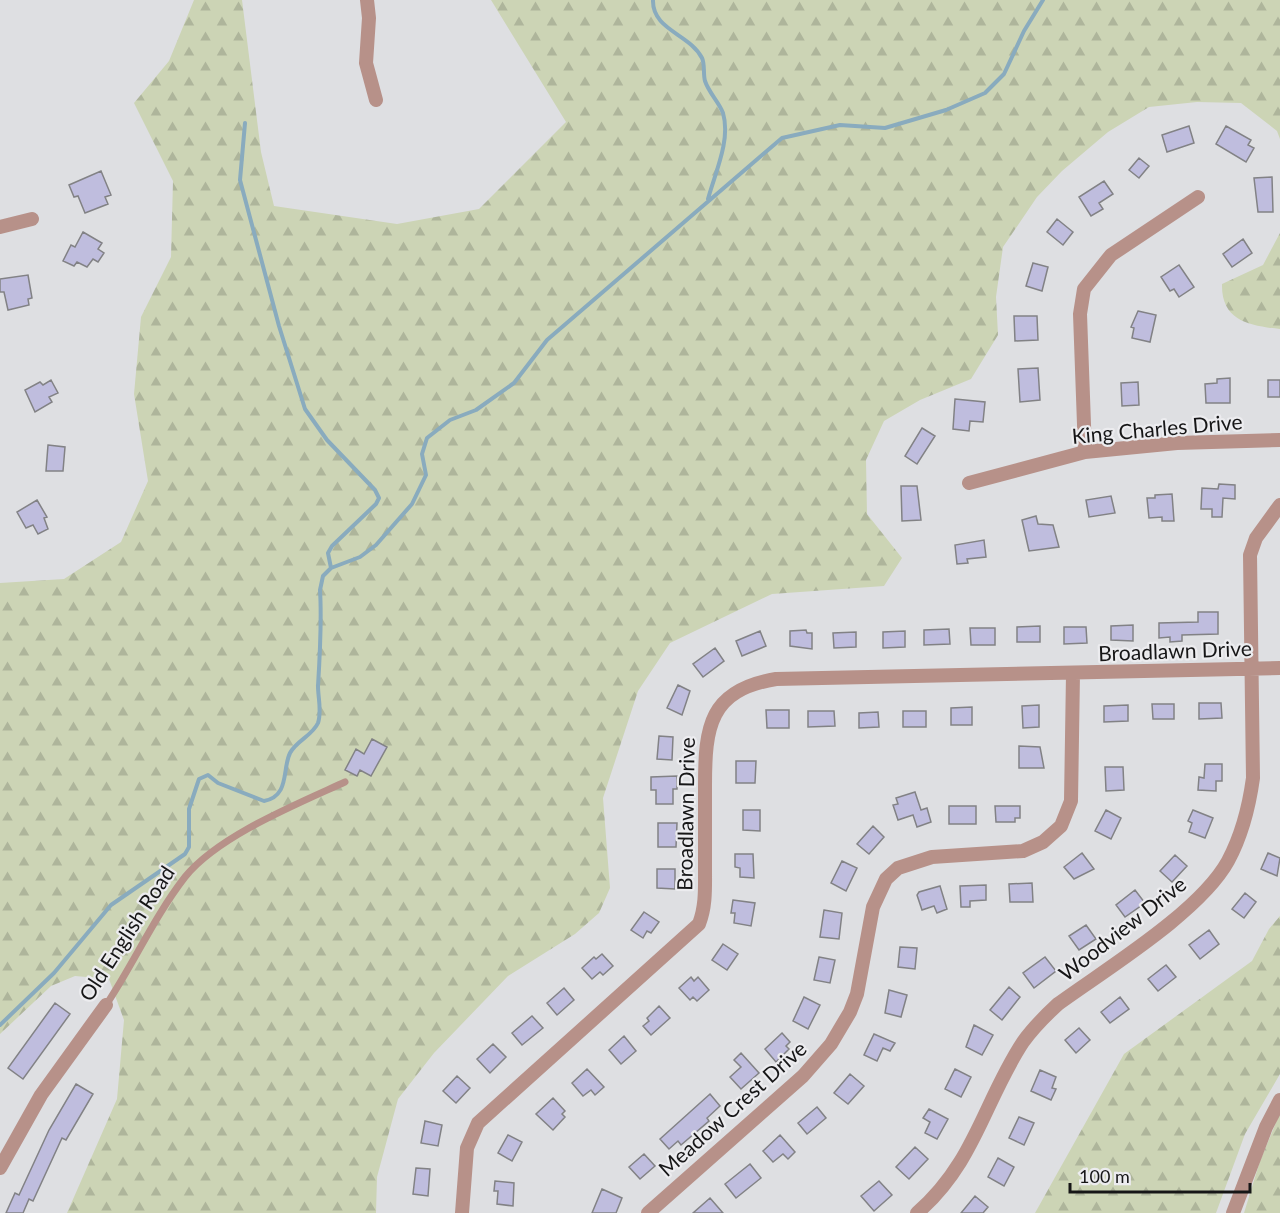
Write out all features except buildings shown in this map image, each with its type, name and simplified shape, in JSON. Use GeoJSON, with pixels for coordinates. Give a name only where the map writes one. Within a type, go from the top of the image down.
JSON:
{"type":"FeatureCollection","features":[{"type":"Feature","properties":{"kind":"street"},"geometry":{"type":"LineString","coordinates":[[366,0],[369,18],[366,63],[376,100]]}},
{"type":"Feature","properties":{"kind":"street"},"geometry":{"type":"LineString","coordinates":[[1085,452],[1080,314],[1084,289],[1100,265],[1111,255],[1198,197]]}},
{"type":"Feature","properties":{"kind":"street"},"geometry":{"type":"LineString","coordinates":[[0,227],[32,219]]}},
{"type":"Feature","properties":{"kind":"street","name":"King Charles Drive"},"geometry":{"type":"LineString","coordinates":[[969,483],[1085,452],[1177,443],[1280,440]]}},
{"type":"Feature","properties":{"kind":"street","name":"Woodview Drive"},"geometry":{"type":"LineString","coordinates":[[917,1213],[954,1174],[973,1143],[1019,1050],[1038,1023],[1058,1004],[1197,900],[1227,862],[1241,834],[1253,778],[1250,555],[1256,538],[1280,505]]}},
{"type":"Feature","properties":{"kind":"street","name":"Broadlawn Drive"},"geometry":{"type":"LineString","coordinates":[[462,1213],[466,1148],[478,1123],[699,924],[703,913],[705,890],[706,744],[713,716],[729,697],[755,682],[776,679],[1280,668]]}},
{"type":"Feature","properties":{"kind":"street","name":"Meadow Crest Drive"},"geometry":{"type":"LineString","coordinates":[[648,1213],[803,1076],[826,1051],[850,1012],[857,994],[873,907],[886,879],[898,868],[932,857],[1023,851],[1043,842],[1061,826],[1071,801],[1073,674]]}},
{"type":"Feature","properties":{"kind":"street","name":"Old English Road"},"geometry":{"type":"LineString","coordinates":[[0,1168],[41,1095],[106,1005]]}},
{"type":"Feature","properties":{"kind":"street"},"geometry":{"type":"LineString","coordinates":[[1233,1213],[1266,1127],[1280,1100]]}},
{"type":"Feature","properties":{"kind":"lane","name":"Old English Road"},"geometry":{"type":"LineString","coordinates":[[106,1005],[131,968],[155,920],[187,875],[223,844],[345,782]]}},
{"type":"Feature","properties":{"kind":"green space"},"geometry":{"type":"Polygon","coordinates":[[[194,0],[242,0],[261,152],[274,206],[397,224],[479,209],[566,122],[491,0],[1280,0],[1280,139],[1277,131],[1241,103],[1197,102],[1149,107],[1108,132],[1062,171],[1037,197],[1003,247],[996,297],[998,335],[971,379],[920,400],[884,421],[866,460],[867,514],[902,558],[884,586],[772,594],[670,643],[638,691],[603,798],[610,888],[599,913],[575,934],[508,976],[434,1053],[398,1099],[377,1177],[376,1213],[67,1213],[117,1099],[124,1020],[109,979],[75,976],[51,986],[0,1034],[0,583],[64,579],[121,542],[148,481],[134,394],[141,317],[171,257],[173,181],[134,103],[169,61],[194,0]]]}},
{"type":"Feature","properties":{"kind":"green space"},"geometry":{"type":"Polygon","coordinates":[[[1280,233],[1280,329],[1248,323],[1232,314],[1226,306],[1222,284],[1263,265],[1280,233]]]}},
{"type":"Feature","properties":{"kind":"green space"},"geometry":{"type":"Polygon","coordinates":[[[1280,916],[1280,1074],[1245,1134],[1216,1213],[1035,1213],[1124,1054],[1252,961],[1269,929],[1280,916]]]}},
{"type":"Feature","properties":{"kind":"green space"},"geometry":{"type":"Polygon","coordinates":[[[1280,1113],[1280,1213],[1244,1213],[1260,1161],[1280,1113]]]}},
{"type":"Feature","properties":{"kind":"waterway"},"geometry":{"type":"LineString","coordinates":[[653,0],[654,10],[659,18],[689,43],[702,58],[705,81],[723,113],[724,145],[708,199]]}},
{"type":"Feature","properties":{"kind":"waterway"},"geometry":{"type":"LineString","coordinates":[[0,1025],[54,973],[111,905],[185,854],[189,847],[189,809],[199,779],[208,775],[218,783],[264,801],[278,794],[282,788],[290,753],[318,723],[320,590],[323,576],[331,568],[360,557],[376,545],[412,504],[426,475],[422,454],[427,438],[450,420],[476,410],[514,383],[547,340],[782,138],[840,125],[885,128],[946,110],[985,93],[1004,74],[1024,31],[1043,0]]}},
{"type":"Feature","properties":{"kind":"waterway"},"geometry":{"type":"LineString","coordinates":[[245,123],[240,180],[279,326],[305,409],[327,440],[375,490],[379,498],[376,504],[332,546],[328,553],[331,568]]}}]}
